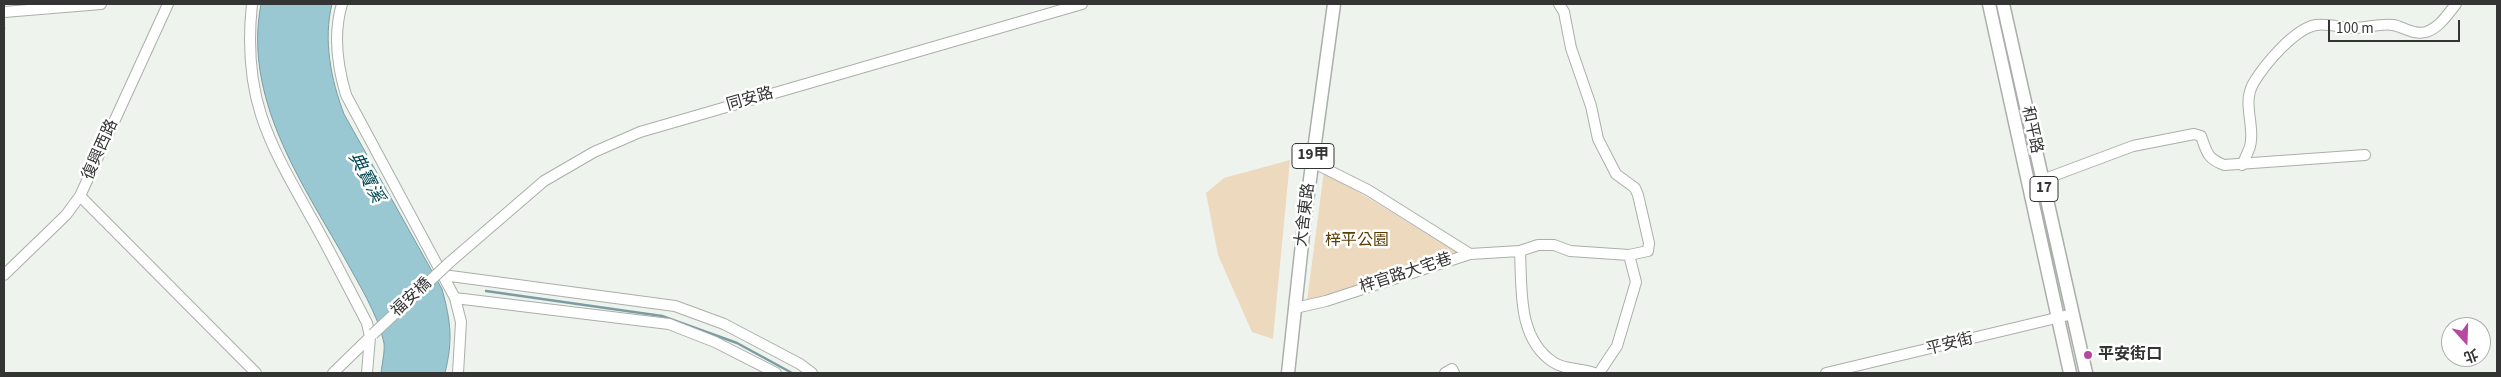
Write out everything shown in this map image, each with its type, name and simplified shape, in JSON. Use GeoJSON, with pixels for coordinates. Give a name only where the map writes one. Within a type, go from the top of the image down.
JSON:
{"type":"FeatureCollection","features":[{"type":"Feature","properties":{"kind":"main road","name":"大舍東路"},"geometry":{"type":"LineString","coordinates":[[1294,308],[1334,4]]}},
{"type":"Feature","properties":{"kind":"main road","name":"和平路"},"geometry":{"type":"LineString","coordinates":[[1989,4],[2070,373]]}},
{"type":"Feature","properties":{"kind":"main road","name":"和平路"},"geometry":{"type":"LineString","coordinates":[[2003,4],[2086,373]]}},
{"type":"Feature","properties":{"kind":"main road"},"geometry":{"type":"LineString","coordinates":[[1996,38],[2010,35]]}},
{"type":"Feature","properties":{"kind":"main road","name":"19甲"},"geometry":{"type":"LineString","coordinates":[[1288,373],[1294,308]]}},
{"type":"Feature","properties":{"kind":"street"},"geometry":{"type":"LineString","coordinates":[[4,12],[21,6],[102,4]]}},
{"type":"Feature","properties":{"kind":"street","name":"復興西路"},"geometry":{"type":"LineString","coordinates":[[4,275],[66,215],[80,196],[168,4]]}},
{"type":"Feature","properties":{"kind":"street"},"geometry":{"type":"LineString","coordinates":[[252,4],[248,50],[255,98],[261,119],[281,164],[372,335],[367,373]]}},
{"type":"Feature","properties":{"kind":"street"},"geometry":{"type":"LineString","coordinates":[[342,4],[337,38],[338,68],[346,95],[455,298],[461,322],[458,373]]}},
{"type":"Feature","properties":{"kind":"street","name":"同安路"},"geometry":{"type":"LineString","coordinates":[[450,262],[544,181],[594,152],[640,132],[1082,4]]}},
{"type":"Feature","properties":{"kind":"street","name":"梓官路大宅巷"},"geometry":{"type":"LineString","coordinates":[[1294,308],[1326,301],[1470,254],[1554,245],[1570,251],[1629,255],[1648,251],[1638,195],[1635,188],[1616,174],[1598,140],[1590,106],[1571,48],[1564,12],[1559,4]]}},
{"type":"Feature","properties":{"kind":"street"},"geometry":{"type":"LineString","coordinates":[[2242,165],[2252,142],[2247,104],[2252,86],[2260,73],[2289,41],[2302,30],[2317,24],[2357,28],[2393,25],[2409,32],[2426,32],[2442,23],[2456,4]]}},
{"type":"Feature","properties":{"kind":"street"},"geometry":{"type":"LineString","coordinates":[[2042,180],[2134,146],[2194,134],[2201,136],[2206,153],[2212,160],[2224,165],[2365,155]]}},
{"type":"Feature","properties":{"kind":"street"},"geometry":{"type":"LineString","coordinates":[[1312,162],[1368,190],[1470,254]]}},
{"type":"Feature","properties":{"kind":"street"},"geometry":{"type":"LineString","coordinates":[[80,196],[256,373]]}},
{"type":"Feature","properties":{"kind":"street"},"geometry":{"type":"LineString","coordinates":[[1520,250],[1524,315],[1535,342],[1554,362],[1594,373]]}},
{"type":"Feature","properties":{"kind":"street"},"geometry":{"type":"LineString","coordinates":[[1599,373],[1617,346],[1636,282],[1629,255]]}},
{"type":"Feature","properties":{"kind":"street","name":"福安橋"},"geometry":{"type":"LineString","coordinates":[[333,373],[450,262]]}},
{"type":"Feature","properties":{"kind":"street"},"geometry":{"type":"LineString","coordinates":[[443,275],[675,306],[724,324],[800,364],[812,373]]}},
{"type":"Feature","properties":{"kind":"street"},"geometry":{"type":"LineString","coordinates":[[455,298],[669,324],[715,342],[776,373]]}},
{"type":"Feature","properties":{"kind":"street","name":"平安街"},"geometry":{"type":"LineString","coordinates":[[1826,373],[2073,314]]}},
{"type":"Feature","properties":{"kind":"street"},"geometry":{"type":"LineString","coordinates":[[1445,373],[1452,369],[1454,373]]}},
{"type":"Feature","properties":{"kind":"green space","name":"梓平公園"},"geometry":{"type":"Polygon","coordinates":[[[1290,160],[1273,339],[1252,332],[1218,255],[1206,193],[1224,178],[1290,160]]]}},
{"type":"Feature","properties":{"kind":"green space","name":"梓平公園"},"geometry":{"type":"Polygon","coordinates":[[[1324,171],[1460,254],[1307,301],[1324,171]]]}},
{"type":"Feature","properties":{"kind":"water","name":"典寶溪"},"geometry":{"type":"Polygon","coordinates":[[[261,4],[332,4],[329,18],[328,46],[335,88],[344,114],[442,289],[450,331],[445,373],[381,373],[384,343],[377,321],[361,288],[294,168],[279,136],[268,105],[260,72],[258,38],[261,4]]]}},
{"type":"Feature","properties":{"kind":"waterway"},"geometry":{"type":"LineString","coordinates":[[486,291],[662,316],[737,343],[792,373]]}},
{"type":"Feature","properties":{"kind":"place","name":"平安街口"},"geometry":{"type":"Point","coordinates":[2088,355]}}]}
